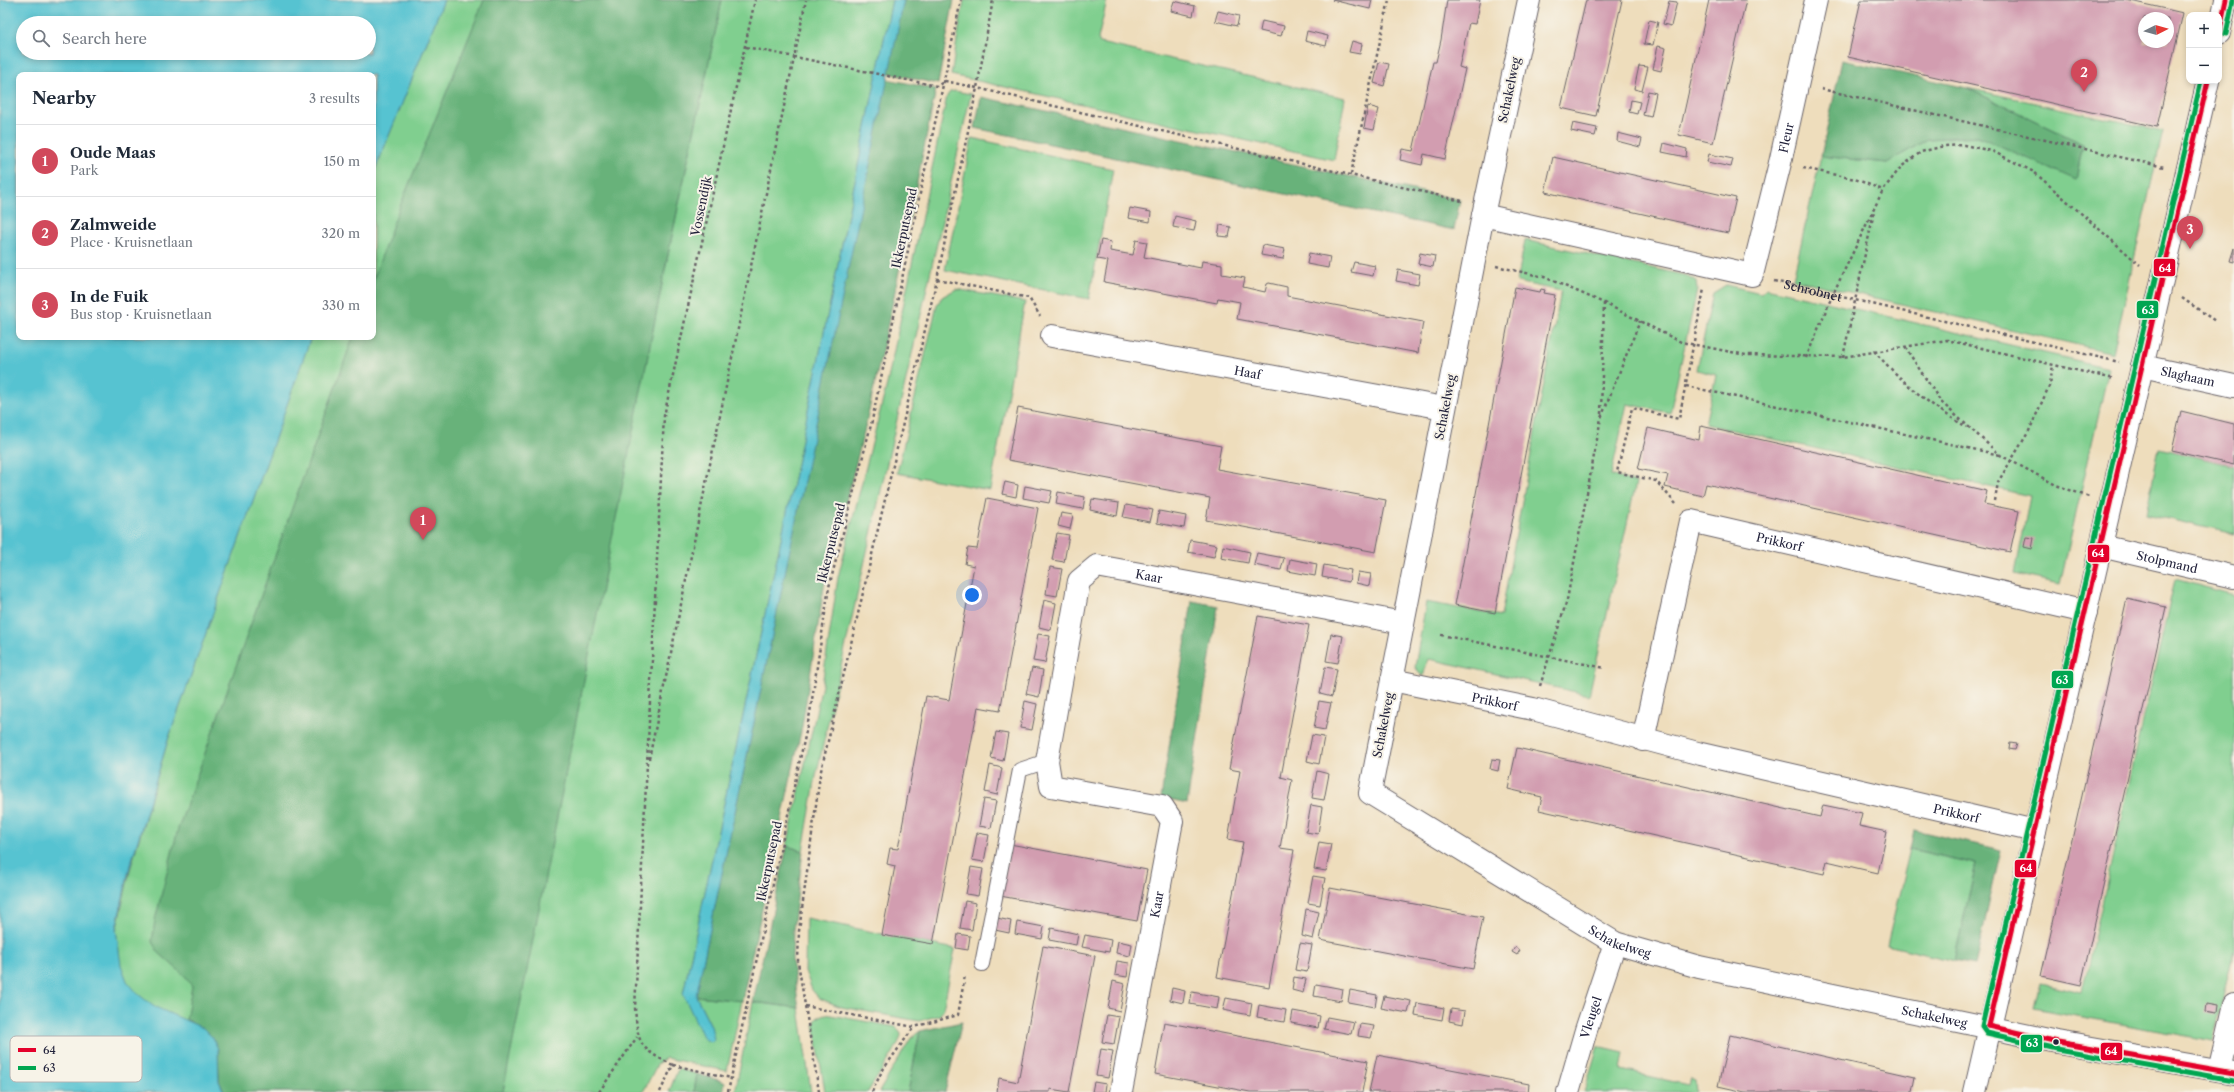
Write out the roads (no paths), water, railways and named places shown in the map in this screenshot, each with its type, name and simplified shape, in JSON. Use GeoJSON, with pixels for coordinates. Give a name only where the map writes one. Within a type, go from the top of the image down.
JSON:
{"type":"FeatureCollection","features":[{"type":"Feature","properties":{"kind":"street","name":"Schakelweg"},"geometry":{"type":"LineString","coordinates":[[1529,0],[1444,408],[1370,793],[1615,943],[1699,967],[1989,1026],[2058,1042],[2227,1072]]}},
{"type":"Feature","properties":{"kind":"street","name":"Fleur"},"geometry":{"type":"LineString","coordinates":[[1483,215],[1709,264],[1752,275],[1780,163],[1816,0]]}},
{"type":"Feature","properties":{"kind":"street"},"geometry":{"type":"LineString","coordinates":[[2222,25],[2229,5]]}},
{"type":"Feature","properties":{"kind":"street"},"geometry":{"type":"LineString","coordinates":[[1975,1092],[2207,84]]}},
{"type":"Feature","properties":{"kind":"street","name":"Haaf"},"geometry":{"type":"LineString","coordinates":[[1052,336],[1444,408]]}},
{"type":"Feature","properties":{"kind":"street","name":"Slaghaam"},"geometry":{"type":"LineString","coordinates":[[2140,375],[2234,386]]}},
{"type":"Feature","properties":{"kind":"street","name":"Prikkorf"},"geometry":{"type":"LineString","coordinates":[[1643,740],[1691,520],[2086,612]]}},
{"type":"Feature","properties":{"kind":"street","name":"Stolpmand"},"geometry":{"type":"LineString","coordinates":[[2101,546],[2234,577]]}},
{"type":"Feature","properties":{"kind":"street","name":"Kaar"},"geometry":{"type":"LineString","coordinates":[[1121,1092],[1172,822],[1162,806],[1051,786],[1047,761],[1079,581],[1097,566],[1403,623]]}},
{"type":"Feature","properties":{"kind":"street","name":"Prikkorf"},"geometry":{"type":"LineString","coordinates":[[1392,680],[1533,709],[1643,740],[2036,831]]}},
{"type":"Feature","properties":{"kind":"street","name":"Vleugel"},"geometry":{"type":"LineString","coordinates":[[1568,1092],[1586,1030],[1615,943]]}},
{"type":"Feature","properties":{"kind":"street"},"geometry":{"type":"LineString","coordinates":[[2227,1072],[2234,1005]]}},
{"type":"Feature","properties":{"kind":"lane"},"geometry":{"type":"LineString","coordinates":[[982,964],[1020,770],[1047,761]]}},
{"type":"Feature","properties":{"kind":"water"},"geometry":{"type":"Polygon","coordinates":[[[0,0],[444,0],[376,168],[376,72],[16,72],[16,340],[310,340],[168,740],[129,870],[116,929],[121,965],[127,981],[138,994],[153,1006],[203,1028],[213,1038],[218,1049],[219,1081],[224,1092],[0,1092],[0,0]]]}},
{"type":"Feature","properties":{"kind":"water"},"geometry":{"type":"Polygon","coordinates":[[[892,0],[904,0],[696,996],[711,1026],[714,1039],[712,1042],[704,1039],[683,994],[792,489],[892,0]]]}},
{"type":"Feature","properties":{"kind":"place","name":"Zalmweide"},"geometry":{"type":"Point","coordinates":[2084,92]}},
{"type":"Feature","properties":{"kind":"place","name":"In de Fuik"},"geometry":{"type":"Point","coordinates":[2190,249]}},
{"type":"Feature","properties":{"kind":"place","name":"Oude Maas"},"geometry":{"type":"Point","coordinates":[423,540]}}]}
